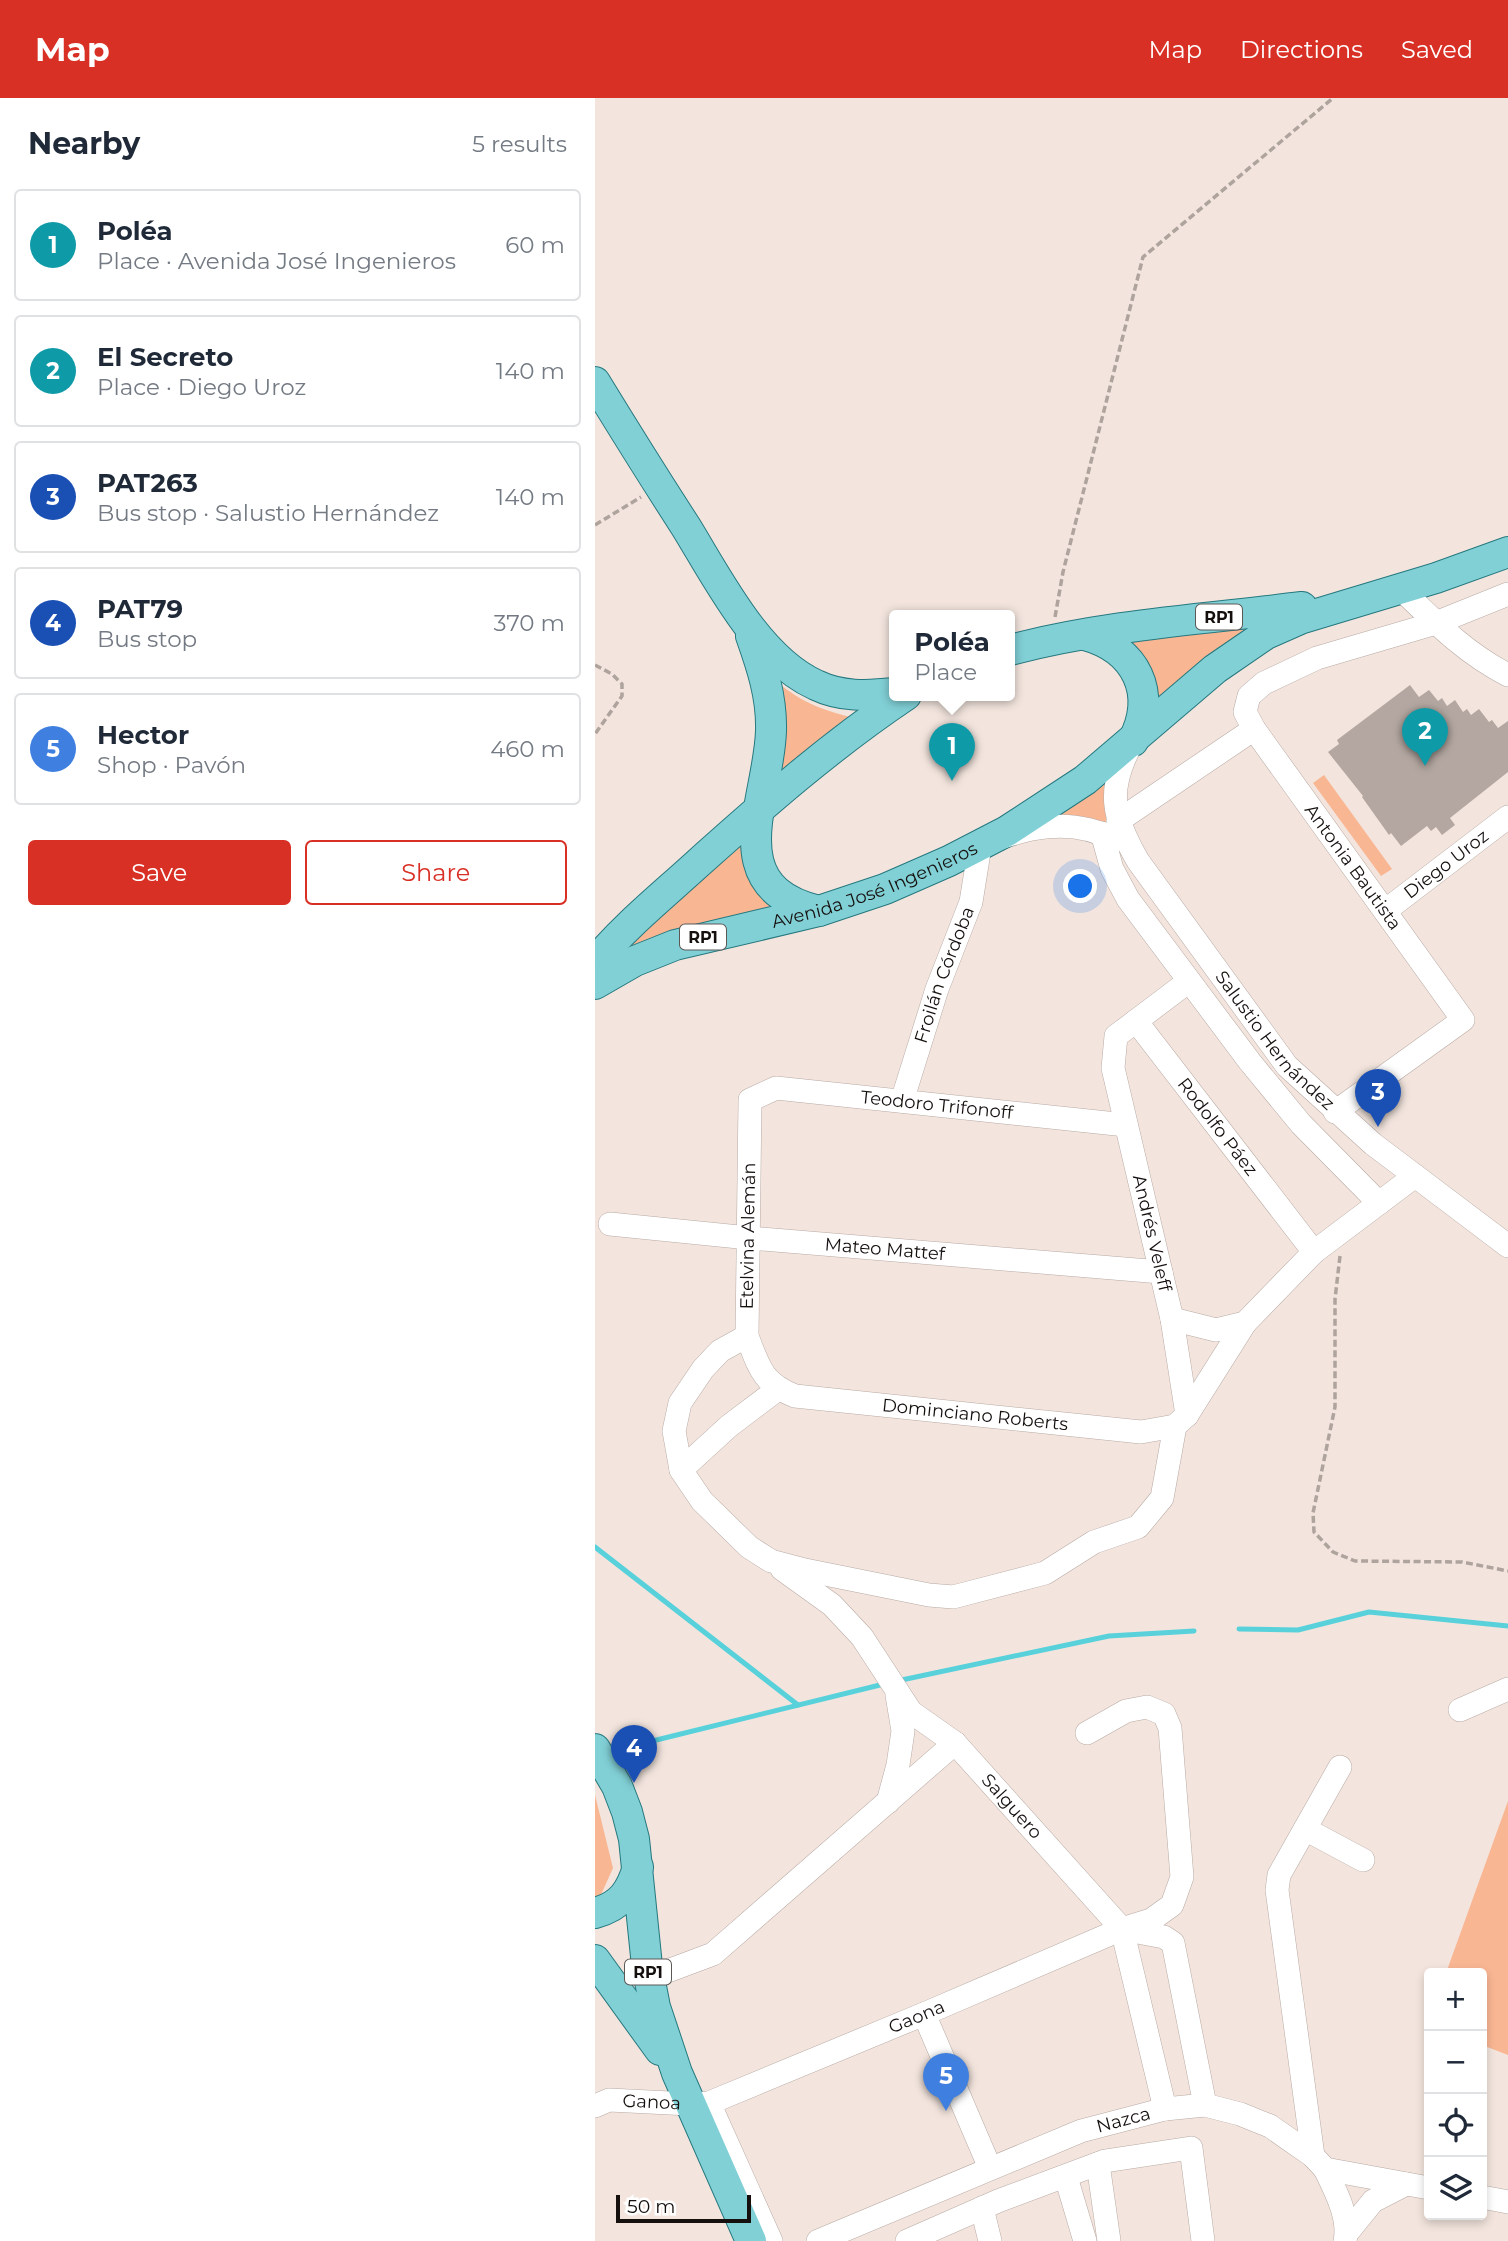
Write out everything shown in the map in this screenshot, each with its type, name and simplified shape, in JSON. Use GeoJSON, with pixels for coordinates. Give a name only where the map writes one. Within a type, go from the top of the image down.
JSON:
{"type":"FeatureCollection","features":[{"type":"Feature","properties":{"kind":"main road"},"geometry":{"type":"LineString","coordinates":[[595,383],[748,626],[785,664],[815,685],[848,695],[889,694]]}},
{"type":"Feature","properties":{"kind":"main road","name":"RP1"},"geometry":{"type":"LineString","coordinates":[[1015,649],[1127,628],[1355,601],[1436,578],[1508,552]]}},
{"type":"Feature","properties":{"kind":"main road","name":"Avenida José Ingenieros"},"geometry":{"type":"LineString","coordinates":[[595,984],[635,961],[675,944],[819,911],[918,876],[980,846],[1059,798],[1133,741],[1215,669],[1255,641],[1287,624],[1355,601]]}},
{"type":"Feature","properties":{"kind":"main road"},"geometry":{"type":"LineString","coordinates":[[748,626],[766,680],[771,728],[770,749],[758,810],[755,850],[767,881],[779,894],[793,903],[819,911]]}},
{"type":"Feature","properties":{"kind":"main road"},"geometry":{"type":"LineString","coordinates":[[1085,635],[1112,645],[1124,655],[1140,680],[1144,710],[1141,725],[1133,741]]}},
{"type":"Feature","properties":{"kind":"main road"},"geometry":{"type":"LineString","coordinates":[[595,962],[622,932],[758,810],[832,747],[897,701]]}},
{"type":"Feature","properties":{"kind":"main road","name":"RP1"},"geometry":{"type":"LineString","coordinates":[[595,1749],[617,1786],[634,1839],[649,1978],[677,2073]]}},
{"type":"Feature","properties":{"kind":"main road"},"geometry":{"type":"LineString","coordinates":[[595,1913],[621,1900],[632,1885],[638,1867]]}},
{"type":"Feature","properties":{"kind":"main road","name":"RP1"},"geometry":{"type":"LineString","coordinates":[[595,1959],[700,2103],[751,2241]]}},
{"type":"Feature","properties":{"kind":"street"},"geometry":{"type":"LineString","coordinates":[[1400,588],[1481,662],[1508,676]]}},
{"type":"Feature","properties":{"kind":"street"},"geometry":{"type":"LineString","coordinates":[[980,846],[1042,827],[1110,827],[1249,721],[1248,696],[1264,683],[1317,658],[1436,623],[1508,594]]}},
{"type":"Feature","properties":{"kind":"street","name":"Antonia Bautista"},"geometry":{"type":"LineString","coordinates":[[1249,721],[1463,1020],[1335,1112]]}},
{"type":"Feature","properties":{"kind":"street"},"geometry":{"type":"LineString","coordinates":[[1133,741],[1121,767],[1110,827],[1112,869],[1128,899],[1250,1062],[1301,1124],[1379,1203]]}},
{"type":"Feature","properties":{"kind":"street","name":"Diego Uroz"},"geometry":{"type":"LineString","coordinates":[[1385,911],[1508,817]]}},
{"type":"Feature","properties":{"kind":"street","name":"Salustio Hernández"},"geometry":{"type":"LineString","coordinates":[[1110,827],[1287,1066],[1373,1144],[1508,1245]]}},
{"type":"Feature","properties":{"kind":"street","name":"Froilán Córdoba"},"geometry":{"type":"LineString","coordinates":[[902,1101],[937,989],[971,902],[980,846]]}},
{"type":"Feature","properties":{"kind":"street"},"geometry":{"type":"LineString","coordinates":[[1136,1021],[1189,981]]}},
{"type":"Feature","properties":{"kind":"street","name":"Andrés Veleff"},"geometry":{"type":"LineString","coordinates":[[1136,1021],[1116,1036],[1114,1068],[1172,1319],[1181,1420]]}},
{"type":"Feature","properties":{"kind":"street","name":"Rodolfo Páez"},"geometry":{"type":"LineString","coordinates":[[1136,1021],[1314,1252]]}},
{"type":"Feature","properties":{"kind":"street","name":"Teodoro Trifonoff"},"geometry":{"type":"LineString","coordinates":[[750,1100],[775,1088],[1126,1125]]}},
{"type":"Feature","properties":{"kind":"street","name":"Etelvina Alemán"},"geometry":{"type":"LineString","coordinates":[[750,1100],[747,1336],[760,1370],[778,1390]]}},
{"type":"Feature","properties":{"kind":"street"},"geometry":{"type":"LineString","coordinates":[[771,1561],[929,1595],[953,1597],[1045,1573],[1094,1542],[1138,1527],[1161,1498],[1181,1420],[1245,1323],[1314,1252],[1415,1176]]}},
{"type":"Feature","properties":{"kind":"street","name":"Mateo Mattef"},"geometry":{"type":"LineString","coordinates":[[610,1224],[1161,1272]]}},
{"type":"Feature","properties":{"kind":"street"},"geometry":{"type":"LineString","coordinates":[[1172,1319],[1216,1330],[1245,1323]]}},
{"type":"Feature","properties":{"kind":"street"},"geometry":{"type":"LineString","coordinates":[[681,1470],[674,1431],[680,1403],[703,1369],[720,1351],[747,1336]]}},
{"type":"Feature","properties":{"kind":"street"},"geometry":{"type":"LineString","coordinates":[[681,1470],[729,1426],[778,1390]]}},
{"type":"Feature","properties":{"kind":"street","name":"Dominciano Roberts"},"geometry":{"type":"LineString","coordinates":[[778,1390],[795,1396],[1141,1432],[1181,1420]]}},
{"type":"Feature","properties":{"kind":"street","name":"Salguero"},"geometry":{"type":"LineString","coordinates":[[681,1470],[702,1502],[723,1523],[750,1546],[832,1605],[862,1637],[911,1712],[955,1743],[1122,1929],[1165,2109]]}},
{"type":"Feature","properties":{"kind":"street"},"geometry":{"type":"LineString","coordinates":[[1460,1710],[1508,1689]]}},
{"type":"Feature","properties":{"kind":"street"},"geometry":{"type":"LineString","coordinates":[[888,1802],[898,1765],[903,1731],[897,1692]]}},
{"type":"Feature","properties":{"kind":"street","name":"Gaona"},"geometry":{"type":"LineString","coordinates":[[700,2103],[924,2014],[1122,1929],[1151,1920],[1172,1905],[1182,1877],[1170,1728],[1164,1714],[1147,1707],[1126,1711],[1087,1733]]}},
{"type":"Feature","properties":{"kind":"street"},"geometry":{"type":"LineString","coordinates":[[649,1978],[713,1954],[955,1743]]}},
{"type":"Feature","properties":{"kind":"street"},"geometry":{"type":"LineString","coordinates":[[1340,1768],[1279,1875],[1277,1890],[1319,2163],[1339,2199],[1346,2237]]}},
{"type":"Feature","properties":{"kind":"street"},"geometry":{"type":"LineString","coordinates":[[1305,1829],[1363,1860]]}},
{"type":"Feature","properties":{"kind":"street"},"geometry":{"type":"LineString","coordinates":[[1122,1929],[1164,1937],[1173,1943],[1205,2105]]}},
{"type":"Feature","properties":{"kind":"street"},"geometry":{"type":"LineString","coordinates":[[924,2014],[990,2168]]}},
{"type":"Feature","properties":{"kind":"street","name":"Ganoa"},"geometry":{"type":"LineString","coordinates":[[595,2106],[609,2100],[700,2103]]}},
{"type":"Feature","properties":{"kind":"street"},"geometry":{"type":"LineString","coordinates":[[700,2103],[771,2241]]}},
{"type":"Feature","properties":{"kind":"street","name":"Nazca"},"geometry":{"type":"LineString","coordinates":[[818,2241],[1081,2131],[1165,2109],[1205,2105],[1240,2114],[1270,2126],[1319,2163],[1424,2187]]}},
{"type":"Feature","properties":{"kind":"street"},"geometry":{"type":"LineString","coordinates":[[907,2241],[953,2232],[982,2208],[1098,2164],[1191,2148],[1203,2241]]}},
{"type":"Feature","properties":{"kind":"street"},"geometry":{"type":"LineString","coordinates":[[1098,2164],[1109,2241]]}},
{"type":"Feature","properties":{"kind":"street"},"geometry":{"type":"LineString","coordinates":[[1066,2177],[1085,2241]]}},
{"type":"Feature","properties":{"kind":"street"},"geometry":{"type":"LineString","coordinates":[[1346,2237],[1373,2201],[1406,2184]]}},
{"type":"Feature","properties":{"kind":"street"},"geometry":{"type":"LineString","coordinates":[[1487,2198],[1508,2202]]}},
{"type":"Feature","properties":{"kind":"street"},"geometry":{"type":"LineString","coordinates":[[982,2208],[991,2241]]}},
{"type":"Feature","properties":{"kind":"path"},"geometry":{"type":"LineString","coordinates":[[1051,640],[1063,572],[1143,257],[1333,98]]}},
{"type":"Feature","properties":{"kind":"path"},"geometry":{"type":"LineString","coordinates":[[595,526],[659,485]]}},
{"type":"Feature","properties":{"kind":"path"},"geometry":{"type":"LineString","coordinates":[[595,665],[612,674],[622,684],[622,696],[595,734]]}},
{"type":"Feature","properties":{"kind":"path"},"geometry":{"type":"LineString","coordinates":[[1344,1230],[1335,1299],[1335,1407],[1313,1513],[1314,1532],[1333,1552],[1356,1561],[1462,1562],[1508,1571]]}},
{"type":"Feature","properties":{"kind":"shaded area"},"geometry":{"type":"Polygon","coordinates":[[[1284,618],[1156,711],[1110,641],[1284,618]]]}},
{"type":"Feature","properties":{"kind":"shaded area"},"geometry":{"type":"Polygon","coordinates":[[[774,679],[810,703],[851,717],[769,788],[774,679]]]}},
{"type":"Feature","properties":{"kind":"shaded area"},"geometry":{"type":"Polygon","coordinates":[[[1115,771],[1107,813],[1110,827],[1052,816],[1115,771]]]}},
{"type":"Feature","properties":{"kind":"shaded area"},"geometry":{"type":"Polygon","coordinates":[[[1324,775],[1392,869],[1381,876],[1313,783],[1324,775]]]}},
{"type":"Feature","properties":{"kind":"shaded area"},"geometry":{"type":"Polygon","coordinates":[[[743,838],[760,895],[778,913],[627,954],[616,948],[743,838]]]}},
{"type":"Feature","properties":{"kind":"shaded area"},"geometry":{"type":"Polygon","coordinates":[[[595,1795],[613,1868],[600,1897],[595,1899],[595,1795]]]}},
{"type":"Feature","properties":{"kind":"shaded area"},"geometry":{"type":"Polygon","coordinates":[[[1508,1801],[1508,2055],[1487,2047],[1487,1968],[1448,1968],[1508,1801]]]}},
{"type":"Feature","properties":{"kind":"building"},"geometry":{"type":"Polygon","coordinates":[[[1410,685],[1419,697],[1429,690],[1438,701],[1442,698],[1447,706],[1455,700],[1463,712],[1467,709],[1471,715],[1479,709],[1489,722],[1492,720],[1498,728],[1508,721],[1508,772],[1450,818],[1455,825],[1442,835],[1436,827],[1431,831],[1427,826],[1401,846],[1391,833],[1389,835],[1363,796],[1328,752],[1339,744],[1337,740],[1410,685]]]}},
{"type":"Feature","properties":{"kind":"waterway"},"geometry":{"type":"LineString","coordinates":[[595,1547],[798,1705]]}},
{"type":"Feature","properties":{"kind":"waterway"},"geometry":{"type":"LineString","coordinates":[[1239,1629],[1298,1630],[1369,1612],[1508,1626]]}},
{"type":"Feature","properties":{"kind":"waterway"},"geometry":{"type":"LineString","coordinates":[[897,1681],[1109,1636],[1194,1631]]}},
{"type":"Feature","properties":{"kind":"waterway"},"geometry":{"type":"LineString","coordinates":[[632,1746],[884,1684]]}},
{"type":"Feature","properties":{"kind":"place","name":"El Secreto"},"geometry":{"type":"Point","coordinates":[1425,766]}},
{"type":"Feature","properties":{"kind":"place","name":"Poléa"},"geometry":{"type":"Point","coordinates":[952,781]}},
{"type":"Feature","properties":{"kind":"place","name":"PAT263"},"geometry":{"type":"Point","coordinates":[1378,1127]}},
{"type":"Feature","properties":{"kind":"place","name":"PAT79"},"geometry":{"type":"Point","coordinates":[634,1783]}},
{"type":"Feature","properties":{"kind":"place","name":"Hector"},"geometry":{"type":"Point","coordinates":[946,2111]}}]}
